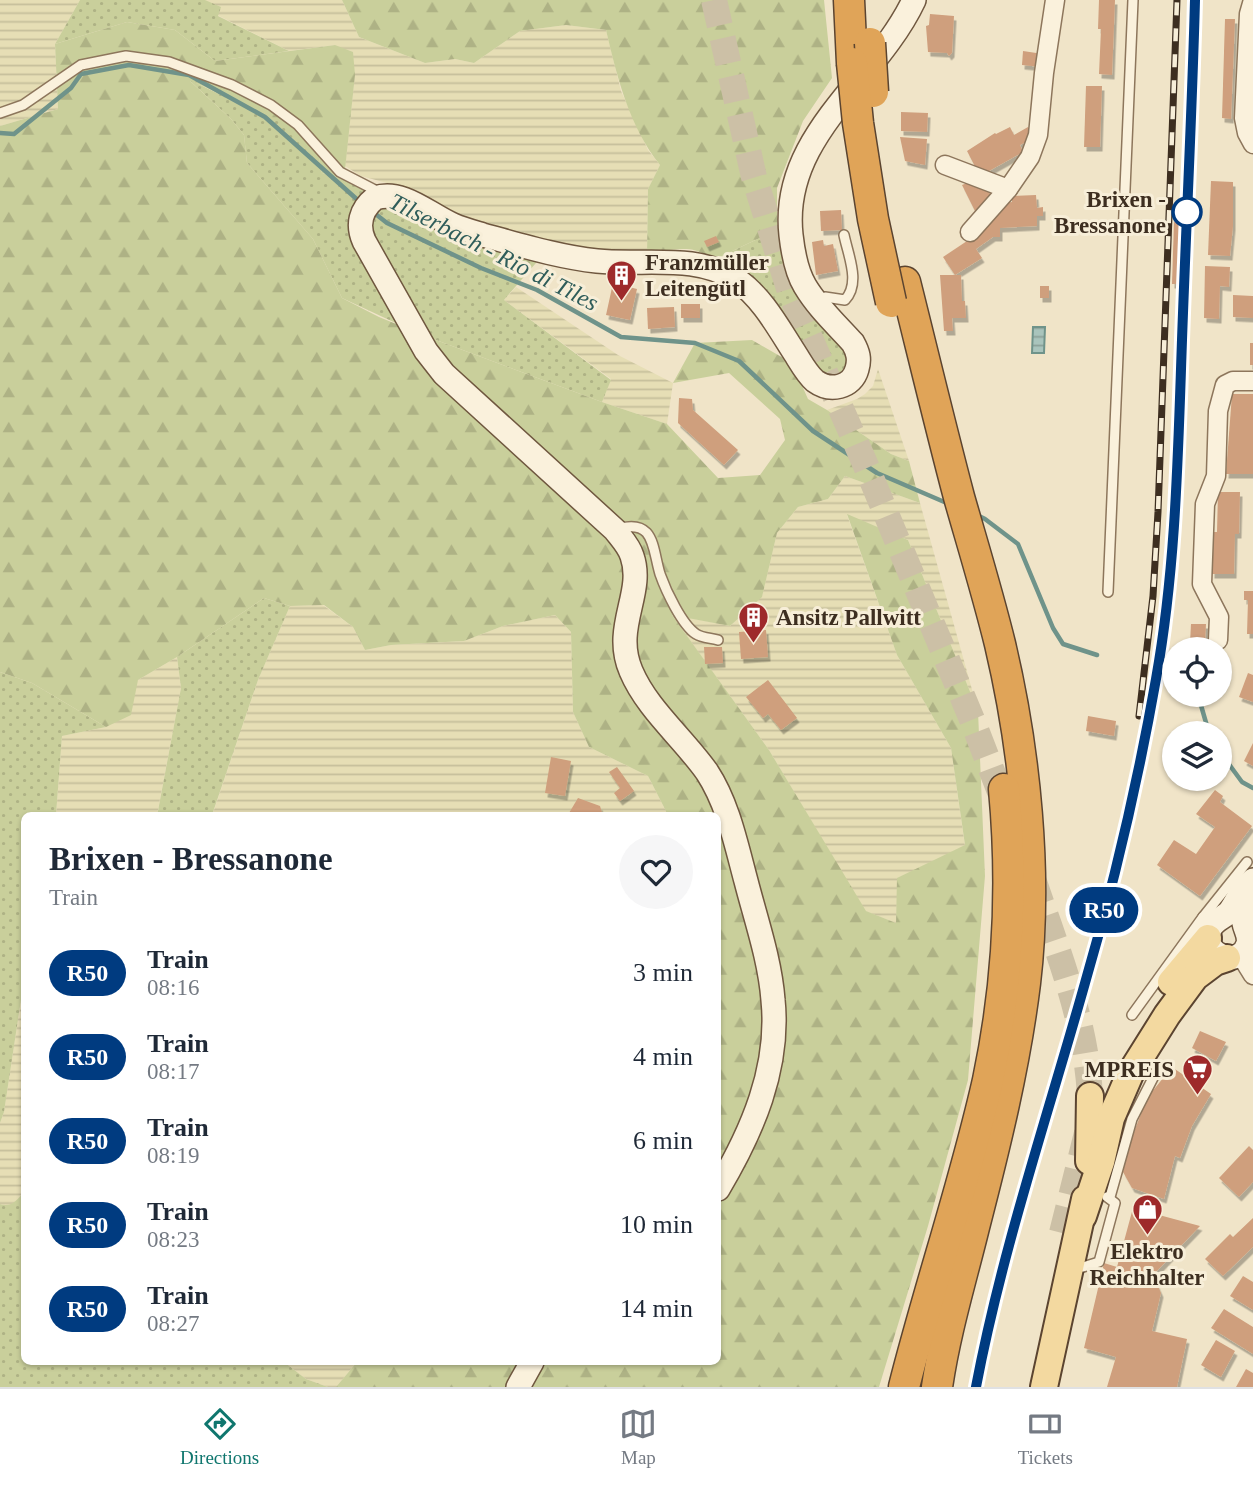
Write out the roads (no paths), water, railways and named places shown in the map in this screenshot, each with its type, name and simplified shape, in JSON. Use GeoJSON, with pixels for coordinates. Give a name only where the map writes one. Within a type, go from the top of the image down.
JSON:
{"type":"FeatureCollection","features":[{"type":"Feature","properties":{"kind":"highway"},"geometry":{"type":"LineString","coordinates":[[849,0],[874,106],[898,292],[958,523],[1001,647],[1020,744],[1028,834],[1026,980],[1007,1093],[958,1286],[937,1387]]}},
{"type":"Feature","properties":{"kind":"highway"},"geometry":{"type":"LineString","coordinates":[[861,53],[867,0]]}},
{"type":"Feature","properties":{"kind":"highway"},"geometry":{"type":"LineString","coordinates":[[904,1387],[988,1079],[997,1029],[1007,929],[1005,799],[993,702],[958,523]]}},
{"type":"Feature","properties":{"kind":"main road"},"geometry":{"type":"LineString","coordinates":[[1095,1202],[1089,1167],[1098,1089],[1173,978],[1218,924]]}},
{"type":"Feature","properties":{"kind":"main road"},"geometry":{"type":"LineString","coordinates":[[1044,1387],[1072,1265],[1095,1202],[1118,1097],[1137,1062],[1195,977],[1215,962],[1234,956]]}},
{"type":"Feature","properties":{"kind":"main road"},"geometry":{"type":"LineString","coordinates":[[1027,1387],[1062,1233]]}},
{"type":"Feature","properties":{"kind":"street"},"geometry":{"type":"LineString","coordinates":[[721,1183],[747,1133],[767,1081],[774,1023],[768,963],[727,811],[707,773],[665,721],[630,670],[624,641],[633,594],[635,568],[632,555],[615,530],[444,374],[426,351],[364,241],[360,227],[371,204],[393,196],[453,225],[577,258],[619,263],[688,263],[724,274],[748,289],[760,301],[807,372],[823,385],[846,385],[855,374],[859,358],[857,350],[804,285],[792,248],[790,206],[799,169],[817,134],[894,36],[914,0]]}},
{"type":"Feature","properties":{"kind":"street"},"geometry":{"type":"LineString","coordinates":[[970,232],[1008,189],[1030,157],[1038,135],[1055,0]]}},
{"type":"Feature","properties":{"kind":"street"},"geometry":{"type":"LineString","coordinates":[[1253,0],[1249,14],[1244,118],[1253,144]]}},
{"type":"Feature","properties":{"kind":"street"},"geometry":{"type":"LineString","coordinates":[[944,165],[1008,189]]}},
{"type":"Feature","properties":{"kind":"street"},"geometry":{"type":"LineString","coordinates":[[1218,637],[1219,617],[1202,584],[1205,504],[1216,476],[1218,411],[1225,384],[1233,381],[1253,381]]}},
{"type":"Feature","properties":{"kind":"street"},"geometry":{"type":"LineString","coordinates":[[1250,871],[1246,885],[1218,924],[1209,944],[1216,954],[1234,956],[1253,975]]}},
{"type":"Feature","properties":{"kind":"street"},"geometry":{"type":"LineString","coordinates":[[1218,924],[1253,891]]}},
{"type":"Feature","properties":{"kind":"street"},"geometry":{"type":"LineString","coordinates":[[1218,924],[1249,937],[1245,949],[1234,956]]}},
{"type":"Feature","properties":{"kind":"street"},"geometry":{"type":"LineString","coordinates":[[518,1387],[530,1365]]}},
{"type":"Feature","properties":{"kind":"lane"},"geometry":{"type":"LineString","coordinates":[[1108,592],[1133,0]]}},
{"type":"Feature","properties":{"kind":"lane"},"geometry":{"type":"LineString","coordinates":[[0,113],[23,105],[80,65],[126,56],[169,62],[232,85],[271,105],[298,125],[340,172],[373,189],[371,204]]}},
{"type":"Feature","properties":{"kind":"lane"},"geometry":{"type":"LineString","coordinates":[[816,302],[825,298],[845,300],[852,293],[853,277],[844,234]]}},
{"type":"Feature","properties":{"kind":"lane"},"geometry":{"type":"LineString","coordinates":[[615,530],[631,525],[642,528],[652,538],[661,576],[681,618],[697,635],[718,640]]}},
{"type":"Feature","properties":{"kind":"lane"},"geometry":{"type":"LineString","coordinates":[[1132,1015],[1218,924]]}},
{"type":"Feature","properties":{"kind":"water"},"geometry":{"type":"Polygon","coordinates":[[[1033,327],[1045,327],[1044,353],[1032,353],[1033,327]]]}},
{"type":"Feature","properties":{"kind":"waterway","name":"Tilserbach - Rio di Tiles"},"geometry":{"type":"LineString","coordinates":[[0,133],[14,134],[71,88],[81,74],[129,65],[189,75],[265,117],[361,203]]}},
{"type":"Feature","properties":{"kind":"waterway","name":"Tilserbach - Rio di Tiles"},"geometry":{"type":"LineString","coordinates":[[373,212],[387,223],[481,268],[537,290],[621,337],[695,343],[739,361],[813,431],[877,473],[949,504]]}},
{"type":"Feature","properties":{"kind":"waterway"},"geometry":{"type":"LineString","coordinates":[[977,515],[1018,544],[1053,628],[1063,644],[1097,655]]}},
{"type":"Feature","properties":{"kind":"waterway"},"geometry":{"type":"LineString","coordinates":[[1201,707],[1206,721]]}},
{"type":"Feature","properties":{"kind":"waterway"},"geometry":{"type":"LineString","coordinates":[[1232,768],[1242,782],[1253,788]]}},
{"type":"Feature","properties":{"kind":"tunnel"},"geometry":{"type":"LineString","coordinates":[[714,0],[754,177],[791,295],[867,468],[1007,810]]}},
{"type":"Feature","properties":{"kind":"tunnel"},"geometry":{"type":"LineString","coordinates":[[1033,879],[1077,1013],[1090,1096]]}},
{"type":"Feature","properties":{"kind":"tunnel"},"geometry":{"type":"LineString","coordinates":[[1062,1233],[1087,1133]]}},
{"type":"Feature","properties":{"kind":"railway"},"geometry":{"type":"LineString","coordinates":[[1139,716],[1153,596],[1158,512],[1177,0]]}},
{"type":"Feature","properties":{"kind":"railway"},"geometry":{"type":"LineString","coordinates":[[976,1387],[1011,1234],[1113,878],[1138,771],[1159,657],[1170,571],[1176,485],[1195,0]]}},
{"type":"Feature","properties":{"kind":"train","name":"R50"},"geometry":{"type":"LineString","coordinates":[[976,1387],[993,1303],[1014,1224],[1112,882],[1152,702],[1165,622],[1172,554],[1179,413],[1195,0]]}},
{"type":"Feature","properties":{"kind":"place","name":"Brixen - Bressanone"},"geometry":{"type":"Point","coordinates":[1187,212]}},
{"type":"Feature","properties":{"kind":"place","name":"Franzmüller Leitengütl"},"geometry":{"type":"Point","coordinates":[622,302]}},
{"type":"Feature","properties":{"kind":"place","name":"Ansitz Pallwitt"},"geometry":{"type":"Point","coordinates":[753,644]}},
{"type":"Feature","properties":{"kind":"place","name":"MPREIS"},"geometry":{"type":"Point","coordinates":[1197,1096]}},
{"type":"Feature","properties":{"kind":"place","name":"Elektro Reichhalter"},"geometry":{"type":"Point","coordinates":[1147,1237]}}]}
